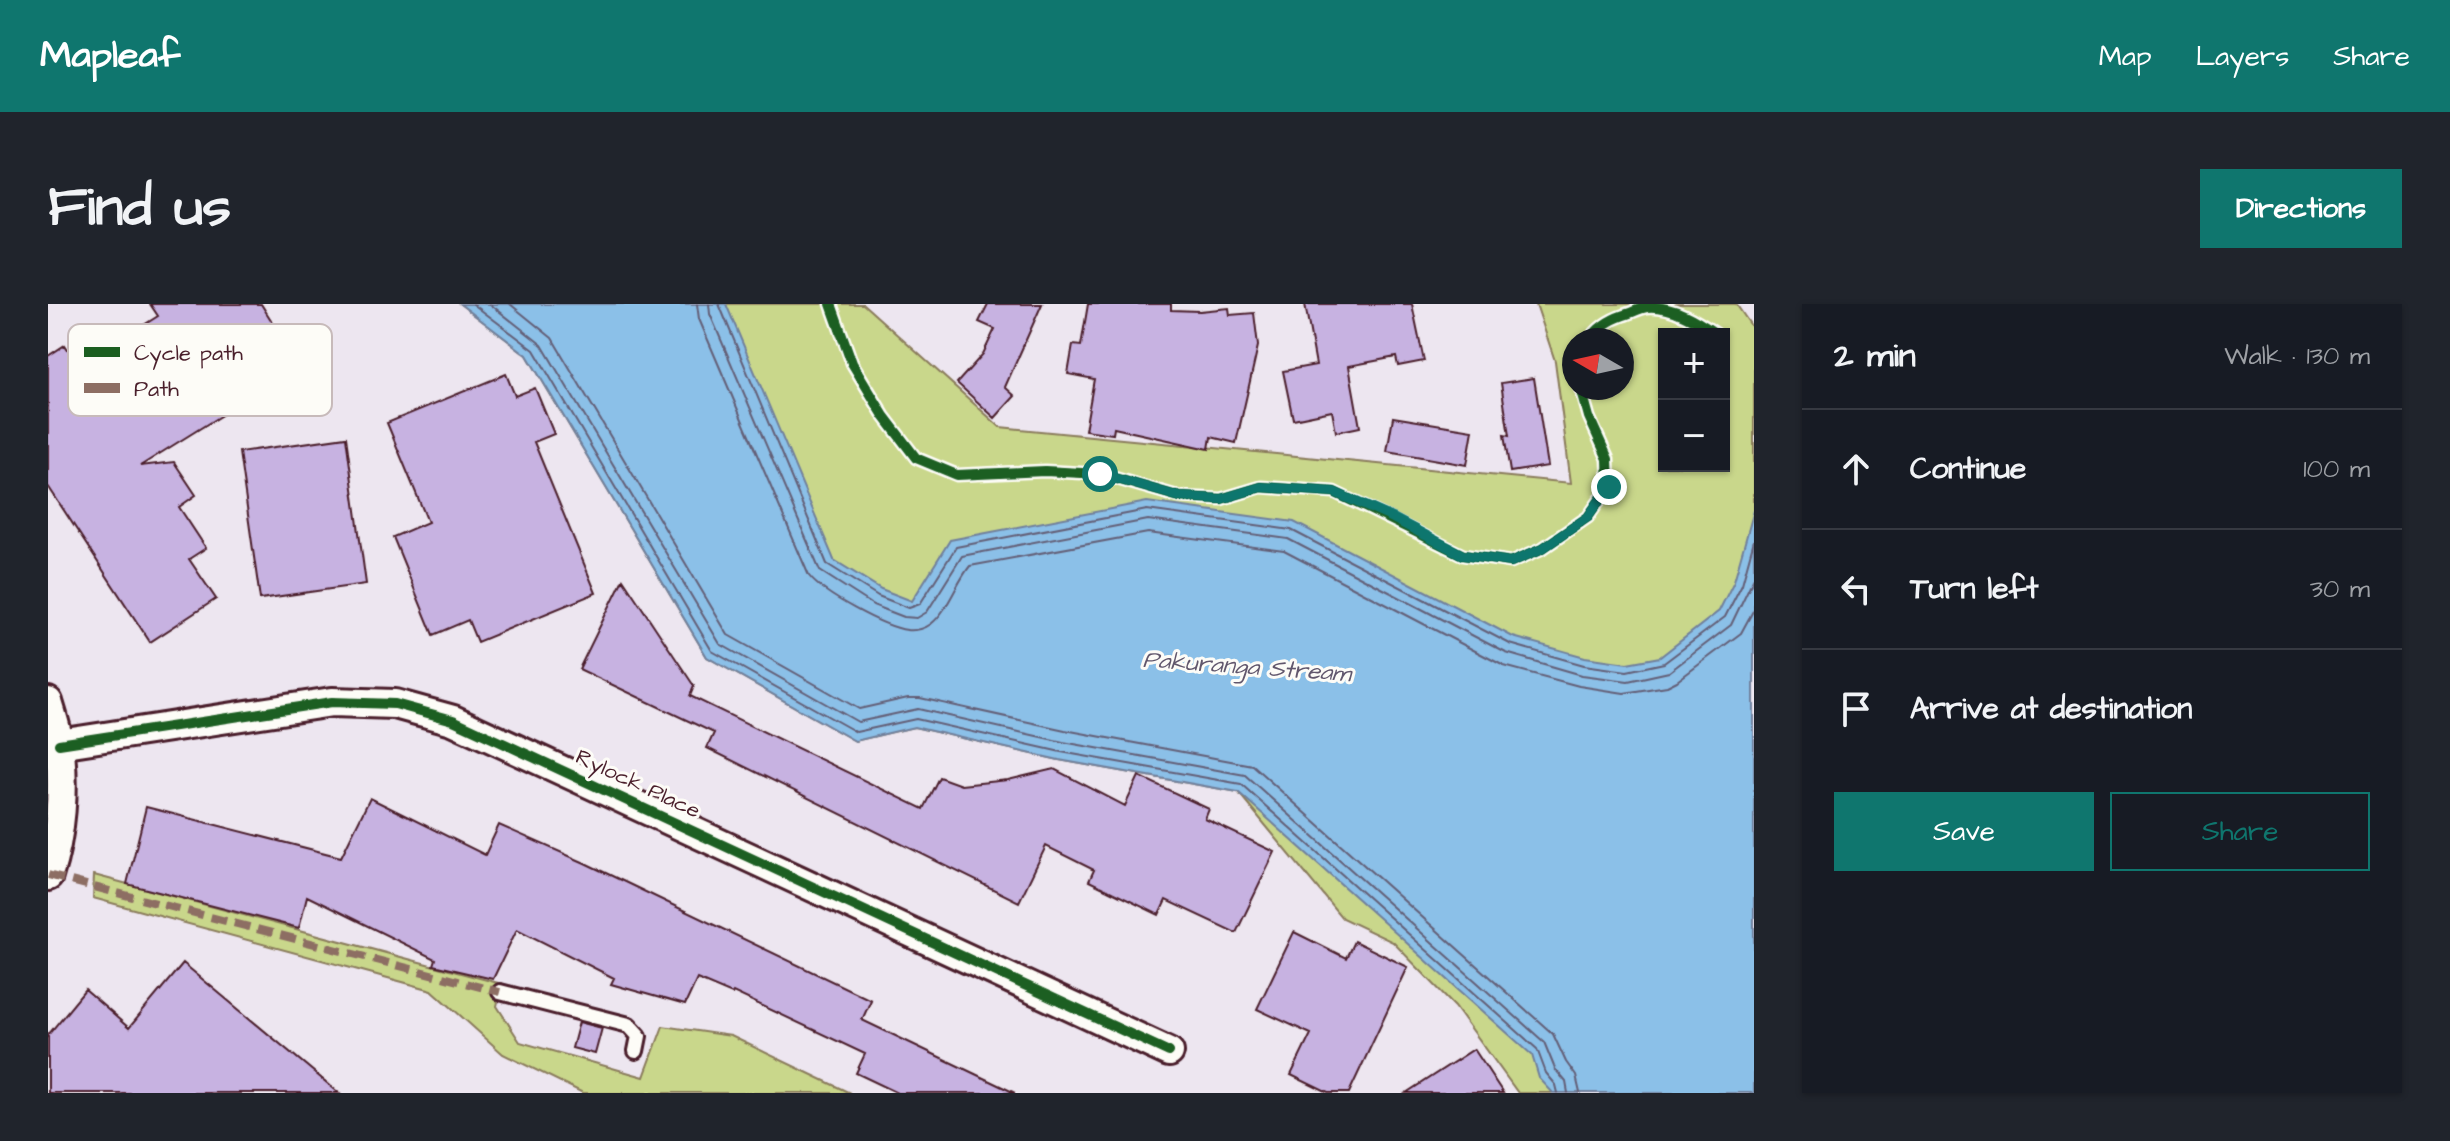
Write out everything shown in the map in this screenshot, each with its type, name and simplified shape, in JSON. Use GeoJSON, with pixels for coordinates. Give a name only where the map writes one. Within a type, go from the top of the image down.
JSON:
{"type":"FeatureCollection","features":[{"type":"Feature","properties":{"kind":"street"},"geometry":{"type":"LineString","coordinates":[[48,702],[59,744],[61,796],[57,849],[48,876]]}},
{"type":"Feature","properties":{"kind":"street","name":"Rylock Place"},"geometry":{"type":"LineString","coordinates":[[59,744],[332,702],[395,704],[453,720],[1169,1052]]}},
{"type":"Feature","properties":{"kind":"lane"},"geometry":{"type":"LineString","coordinates":[[500,992],[629,1025],[639,1036],[636,1051]]}},
{"type":"Feature","properties":{"kind":"green space"},"geometry":{"type":"Polygon","coordinates":[[[460,304],[863,304],[1000,427],[1571,483],[1555,361],[1536,304],[1736,304],[1754,330],[1754,1093],[1518,1093],[1455,1006],[1393,942],[1342,918],[1238,792],[1059,760],[914,727],[855,741],[707,657],[527,355],[460,304]]]}},
{"type":"Feature","properties":{"kind":"green space"},"geometry":{"type":"Polygon","coordinates":[[[94,875],[502,984],[497,1006],[520,1042],[644,1077],[663,1026],[731,1036],[850,1093],[583,1093],[503,1054],[432,990],[93,898],[94,875]]]}},
{"type":"Feature","properties":{"kind":"water","name":"Pakuranga Stream"},"geometry":{"type":"Polygon","coordinates":[[[460,304],[726,304],[834,560],[881,589],[912,601],[950,540],[1147,502],[1294,522],[1513,637],[1585,657],[1627,663],[1660,657],[1719,611],[1734,581],[1754,510],[1754,1093],[1553,1093],[1539,1078],[1532,1055],[1238,792],[1059,760],[914,727],[855,741],[707,657],[527,355],[460,304]]]}},
{"type":"Feature","properties":{"kind":"building"},"geometry":{"type":"Polygon","coordinates":[[[150,304],[261,304],[274,324],[145,324],[158,316],[150,304]]]}},
{"type":"Feature","properties":{"kind":"building"},"geometry":{"type":"Polygon","coordinates":[[[988,304],[1042,304],[1005,387],[1015,396],[995,418],[957,383],[983,354],[995,329],[979,322],[988,304]]]}},
{"type":"Feature","properties":{"kind":"building"},"geometry":{"type":"Polygon","coordinates":[[[1088,304],[1171,304],[1171,310],[1229,308],[1230,315],[1254,313],[1258,346],[1236,443],[1211,437],[1209,449],[1114,428],[1113,434],[1085,430],[1094,379],[1068,374],[1073,345],[1081,346],[1088,304]]]}},
{"type":"Feature","properties":{"kind":"building"},"geometry":{"type":"Polygon","coordinates":[[[1305,304],[1412,304],[1424,361],[1398,366],[1396,357],[1349,366],[1360,427],[1336,432],[1332,411],[1293,419],[1283,371],[1316,365],[1305,304]]]}},
{"type":"Feature","properties":{"kind":"building"},"geometry":{"type":"Polygon","coordinates":[[[65,345],[68,350],[68,416],[220,416],[140,466],[174,462],[196,495],[179,507],[206,548],[189,559],[216,599],[150,642],[48,486],[48,356],[65,345]]]}},
{"type":"Feature","properties":{"kind":"building"},"geometry":{"type":"Polygon","coordinates":[[[506,374],[515,396],[535,388],[554,434],[534,442],[596,593],[477,642],[468,620],[433,635],[393,537],[428,522],[387,423],[506,374]]]}},
{"type":"Feature","properties":{"kind":"building"},"geometry":{"type":"Polygon","coordinates":[[[1534,378],[1548,466],[1510,472],[1504,435],[1509,436],[1501,383],[1534,378]]]}},
{"type":"Feature","properties":{"kind":"building"},"geometry":{"type":"Polygon","coordinates":[[[1393,417],[1473,430],[1467,465],[1387,451],[1393,417]]]}},
{"type":"Feature","properties":{"kind":"building"},"geometry":{"type":"Polygon","coordinates":[[[346,437],[366,584],[260,599],[239,452],[346,437]]]}},
{"type":"Feature","properties":{"kind":"building"},"geometry":{"type":"Polygon","coordinates":[[[623,579],[694,686],[690,696],[923,809],[939,777],[961,785],[1008,780],[1054,769],[1125,806],[1139,776],[1209,809],[1205,819],[1275,852],[1236,933],[1166,900],[1159,915],[1089,881],[1094,870],[1046,846],[1019,902],[707,748],[714,733],[579,669],[623,579]]]}},
{"type":"Feature","properties":{"kind":"building"},"geometry":{"type":"Polygon","coordinates":[[[370,798],[485,855],[499,825],[585,863],[871,1000],[862,1020],[1015,1093],[898,1093],[856,1073],[865,1054],[733,992],[697,979],[685,1005],[611,984],[614,978],[517,929],[493,979],[433,965],[435,959],[307,896],[299,928],[127,884],[146,807],[341,857],[370,798]]]}},
{"type":"Feature","properties":{"kind":"building"},"geometry":{"type":"Polygon","coordinates":[[[1294,932],[1346,958],[1354,941],[1408,967],[1349,1093],[1328,1093],[1291,1075],[1311,1034],[1257,1009],[1294,932]]]}},
{"type":"Feature","properties":{"kind":"building"},"geometry":{"type":"Polygon","coordinates":[[[183,963],[339,1093],[48,1093],[48,1035],[85,990],[129,1028],[183,963]]]}},
{"type":"Feature","properties":{"kind":"building"},"geometry":{"type":"Polygon","coordinates":[[[579,1022],[602,1028],[595,1054],[572,1048],[579,1022]]]}},
{"type":"Feature","properties":{"kind":"building"},"geometry":{"type":"Polygon","coordinates":[[[1474,1049],[1503,1093],[1406,1093],[1474,1049]]]}},
{"type":"Feature","properties":{"kind":"marked path"},"geometry":{"type":"LineString","coordinates":[[48,875],[500,992]]}},
{"type":"Feature","properties":{"kind":"cycle path"},"geometry":{"type":"LineString","coordinates":[[831,304],[852,363],[884,416],[916,458],[957,475],[1045,471],[1100,474],[1180,497],[1221,499],[1261,487],[1334,492],[1463,555],[1511,562],[1543,548],[1588,517],[1609,487],[1608,459],[1584,400]]}},
{"type":"Feature","properties":{"kind":"cycle path"},"geometry":{"type":"LineString","coordinates":[[1601,328],[1619,317],[1647,307],[1675,311],[1706,328]]}},
{"type":"Feature","properties":{"kind":"cycle path"},"geometry":{"type":"LineString","coordinates":[[59,744],[332,702],[395,704],[453,720],[1169,1052]]}},
{"type":"Feature","properties":{"kind":"route"},"geometry":{"type":"LineString","coordinates":[[1100,474],[1180,497],[1221,499],[1261,487],[1334,492],[1393,518],[1463,555],[1511,562],[1543,548],[1588,517],[1609,487]]}}]}
